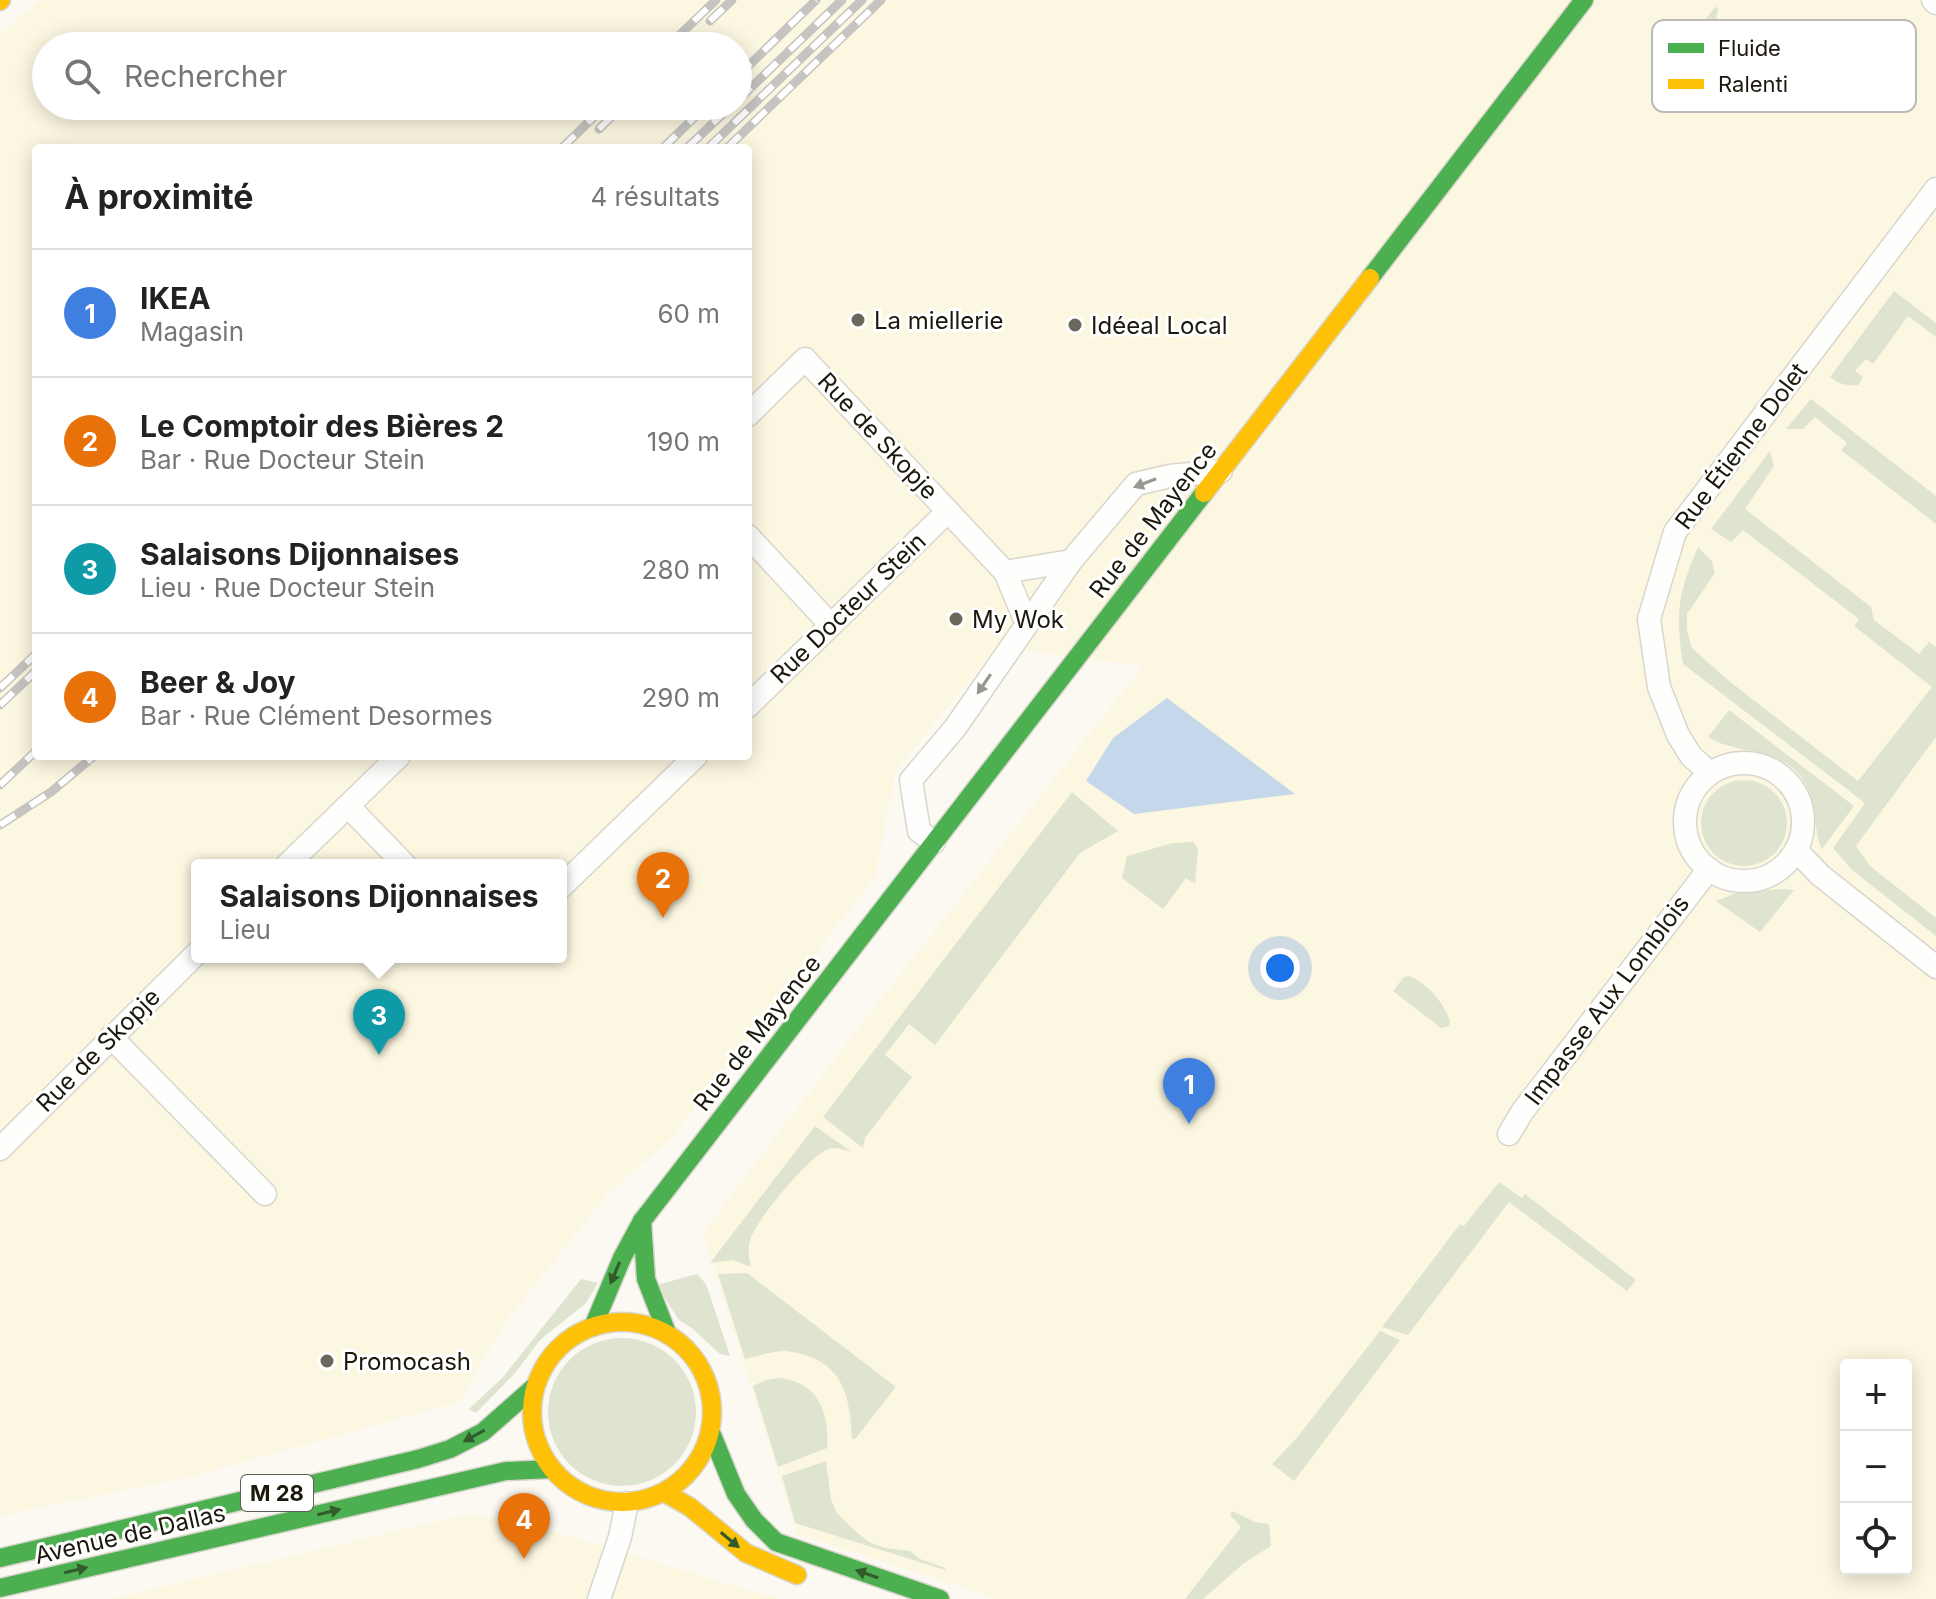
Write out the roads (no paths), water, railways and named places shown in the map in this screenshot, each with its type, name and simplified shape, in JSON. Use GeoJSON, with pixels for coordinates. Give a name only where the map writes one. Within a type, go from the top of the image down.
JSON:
{"type":"FeatureCollection","features":[{"type":"Feature","properties":{"kind":"main road","name":"Rue de Mayence"},"geometry":{"type":"LineString","coordinates":[[593,1327],[622,1258],[642,1221],[1584,0]]}},
{"type":"Feature","properties":{"kind":"main road"},"geometry":{"type":"LineString","coordinates":[[642,1221],[646,1279],[667,1333]]}},
{"type":"Feature","properties":{"kind":"main road"},"geometry":{"type":"LineString","coordinates":[[712,1435],[692,1469],[667,1494],[627,1503],[602,1501],[568,1485],[552,1469],[536,1442],[530,1414],[534,1387],[544,1363],[566,1339],[593,1327],[610,1323],[640,1324],[667,1333],[698,1360],[711,1389],[714,1412],[712,1435],[720,1460],[742,1506],[761,1531],[776,1542],[940,1599]]}},
{"type":"Feature","properties":{"kind":"main road","name":"Avenue de Dallas"},"geometry":{"type":"LineString","coordinates":[[0,1558],[450,1449],[483,1432],[534,1387]]}},
{"type":"Feature","properties":{"kind":"main road","name":"Avenue de Dallas"},"geometry":{"type":"LineString","coordinates":[[0,1588],[506,1471],[552,1469]]}},
{"type":"Feature","properties":{"kind":"main road"},"geometry":{"type":"LineString","coordinates":[[667,1494],[690,1507],[746,1553],[810,1581]]}},
{"type":"Feature","properties":{"kind":"street","name":"Rue Étienne Dolet"},"geometry":{"type":"LineString","coordinates":[[1710,773],[1691,756],[1678,735],[1659,687],[1649,619],[1675,532],[1936,189]]}},
{"type":"Feature","properties":{"kind":"street","name":"Rue de Skopje"},"geometry":{"type":"LineString","coordinates":[[752,411],[805,359],[1005,572],[1026,622]]}},
{"type":"Feature","properties":{"kind":"street"},"geometry":{"type":"LineString","coordinates":[[934,842],[919,831],[911,780],[955,728],[1071,561],[1136,484],[1170,476],[1221,471]]}},
{"type":"Feature","properties":{"kind":"street","name":"Rue Docteur Stein"},"geometry":{"type":"LineString","coordinates":[[752,702],[948,511]]}},
{"type":"Feature","properties":{"kind":"street"},"geometry":{"type":"LineString","coordinates":[[752,540],[831,625]]}},
{"type":"Feature","properties":{"kind":"street"},"geometry":{"type":"LineString","coordinates":[[1005,572],[1071,561]]}},
{"type":"Feature","properties":{"kind":"street"},"geometry":{"type":"LineString","coordinates":[[293,859],[395,760]]}},
{"type":"Feature","properties":{"kind":"street"},"geometry":{"type":"LineString","coordinates":[[567,881],[692,760]]}},
{"type":"Feature","properties":{"kind":"street"},"geometry":{"type":"LineString","coordinates":[[1748,763],[1767,767],[1784,778],[1796,793],[1803,812],[1803,832],[1796,850],[1783,866],[1766,876],[1747,881],[1727,878],[1709,869],[1696,856],[1688,839],[1685,821],[1688,803],[1710,773],[1728,765],[1748,763]]}},
{"type":"Feature","properties":{"kind":"street"},"geometry":{"type":"LineString","coordinates":[[348,806],[399,859]]}},
{"type":"Feature","properties":{"kind":"street"},"geometry":{"type":"LineString","coordinates":[[1796,850],[1820,875],[1936,967]]}},
{"type":"Feature","properties":{"kind":"street","name":"Impasse Aux Lomblois"},"geometry":{"type":"LineString","coordinates":[[1509,1134],[1522,1112],[1709,869]]}},
{"type":"Feature","properties":{"kind":"street","name":"Rue de Skopje"},"geometry":{"type":"LineString","coordinates":[[0,1149],[191,959]]}},
{"type":"Feature","properties":{"kind":"street"},"geometry":{"type":"LineString","coordinates":[[111,1037],[265,1194]]}},
{"type":"Feature","properties":{"kind":"street"},"geometry":{"type":"LineString","coordinates":[[599,1599],[620,1537],[627,1503]]}},
{"type":"Feature","properties":{"kind":"water"},"geometry":{"type":"Polygon","coordinates":[[[1167,698],[1295,794],[1134,814],[1086,781],[1113,738],[1167,698]]]}},
{"type":"Feature","properties":{"kind":"railway"},"geometry":{"type":"LineString","coordinates":[[683,32],[716,0]]}},
{"type":"Feature","properties":{"kind":"railway"},"geometry":{"type":"LineString","coordinates":[[710,21],[732,0]]}},
{"type":"Feature","properties":{"kind":"railway"},"geometry":{"type":"LineString","coordinates":[[752,62],[816,0]]}},
{"type":"Feature","properties":{"kind":"railway"},"geometry":{"type":"LineString","coordinates":[[752,87],[842,0]]}},
{"type":"Feature","properties":{"kind":"railway"},"geometry":{"type":"LineString","coordinates":[[752,106],[862,0]]}},
{"type":"Feature","properties":{"kind":"railway"},"geometry":{"type":"LineString","coordinates":[[731,144],[881,0]]}},
{"type":"Feature","properties":{"kind":"railway"},"geometry":{"type":"LineString","coordinates":[[566,144],[591,120]]}},
{"type":"Feature","properties":{"kind":"railway"},"geometry":{"type":"LineString","coordinates":[[599,129],[608,120]]}},
{"type":"Feature","properties":{"kind":"railway"},"geometry":{"type":"LineString","coordinates":[[667,144],[692,120]]}},
{"type":"Feature","properties":{"kind":"railway"},"geometry":{"type":"LineString","coordinates":[[691,144],[716,120]]}},
{"type":"Feature","properties":{"kind":"railway"},"geometry":{"type":"LineString","coordinates":[[712,144],[737,120]]}},
{"type":"Feature","properties":{"kind":"railway"},"geometry":{"type":"LineString","coordinates":[[0,688],[32,658]]}},
{"type":"Feature","properties":{"kind":"railway"},"geometry":{"type":"LineString","coordinates":[[0,705],[32,675]]}},
{"type":"Feature","properties":{"kind":"railway"},"geometry":{"type":"LineString","coordinates":[[0,785],[32,755]]}},
{"type":"Feature","properties":{"kind":"railway"},"geometry":{"type":"LineString","coordinates":[[0,825],[51,792],[89,760]]}},
{"type":"Feature","properties":{"kind":"place","name":"La miellerie"},"geometry":{"type":"Point","coordinates":[858,320]}},
{"type":"Feature","properties":{"kind":"place","name":"Idéeal Local"},"geometry":{"type":"Point","coordinates":[1075,325]}},
{"type":"Feature","properties":{"kind":"place","name":"My Wok"},"geometry":{"type":"Point","coordinates":[956,619]}},
{"type":"Feature","properties":{"kind":"place","name":"Le Comptoir des Bières 2"},"geometry":{"type":"Point","coordinates":[663,918]}},
{"type":"Feature","properties":{"kind":"place","name":"Salaisons Dijonnaises"},"geometry":{"type":"Point","coordinates":[379,1055]}},
{"type":"Feature","properties":{"kind":"place","name":"IKEA"},"geometry":{"type":"Point","coordinates":[1189,1124]}},
{"type":"Feature","properties":{"kind":"place","name":"Promocash"},"geometry":{"type":"Point","coordinates":[327,1361]}},
{"type":"Feature","properties":{"kind":"place","name":"Beer & Joy"},"geometry":{"type":"Point","coordinates":[524,1559]}}]}
